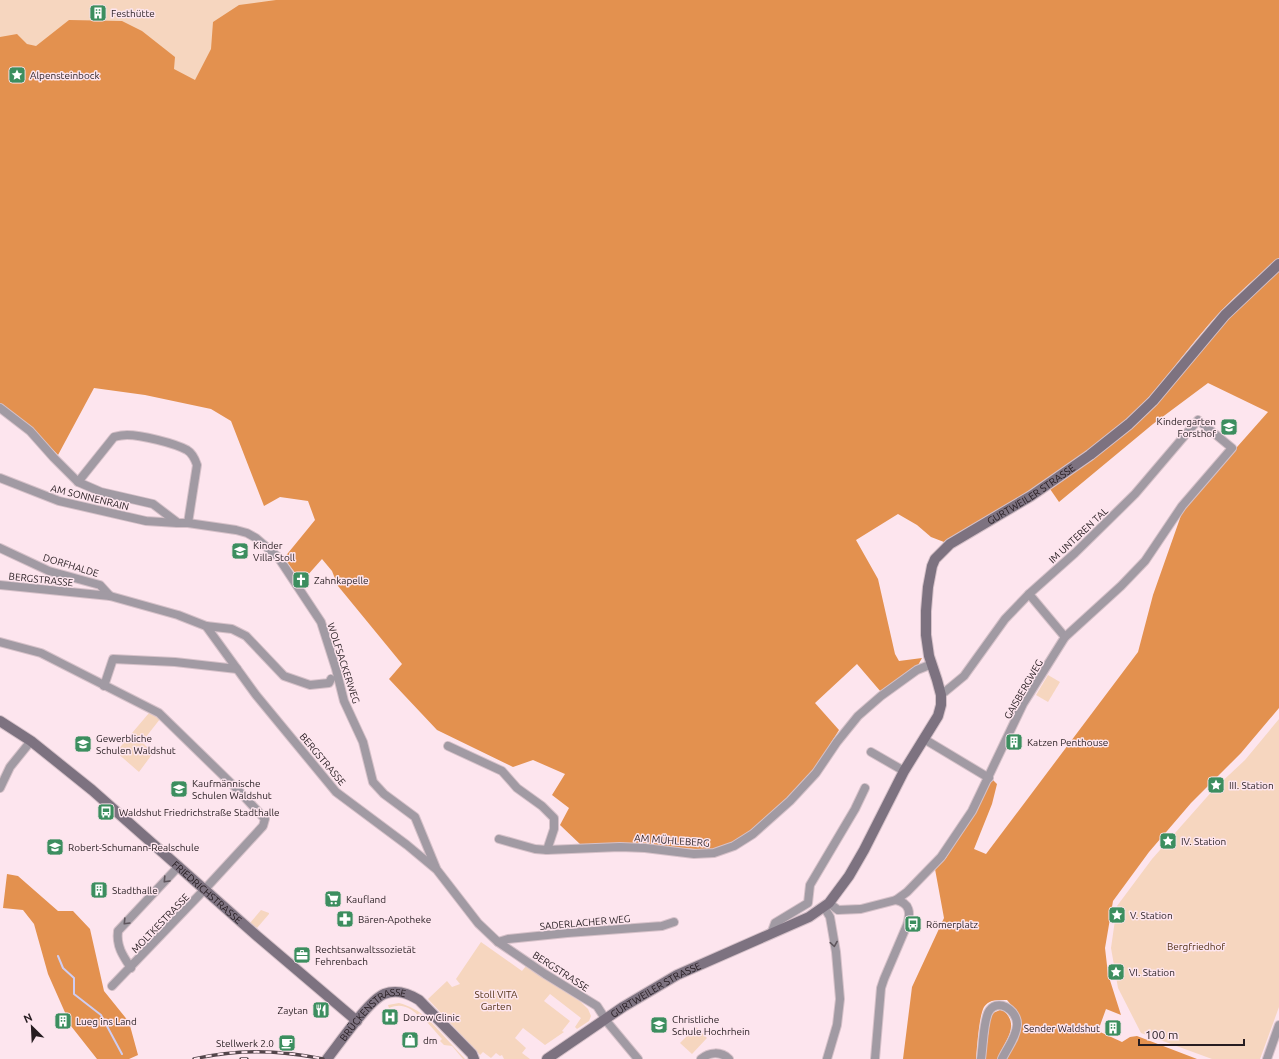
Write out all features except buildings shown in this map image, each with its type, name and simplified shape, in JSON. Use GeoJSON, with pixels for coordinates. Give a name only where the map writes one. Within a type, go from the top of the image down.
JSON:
{"type":"FeatureCollection","features":[{"type":"Feature","properties":{"kind":"main road","name":"GURTWEILER STRASSE"},"geometry":{"type":"LineString","coordinates":[[547,1059],[605,1019],[677,975],[809,917],[826,905],[849,876],[864,850],[904,770],[938,716],[941,705],[941,695],[927,646],[926,611],[932,566],[939,554],[956,540],[1031,496],[1090,455],[1129,424],[1153,401],[1225,315],[1279,264]]}},
{"type":"Feature","properties":{"kind":"main road","name":"FRIEDRICHSTRASSE"},"geometry":{"type":"LineString","coordinates":[[0,721],[31,741],[92,790],[285,960],[357,1021]]}},
{"type":"Feature","properties":{"kind":"main road","name":"BRÜCKENSTRASSE"},"geometry":{"type":"LineString","coordinates":[[327,1059],[372,1003],[384,994],[395,992],[411,994],[427,1006],[472,1054],[474,1059]]}},
{"type":"Feature","properties":{"kind":"street"},"geometry":{"type":"LineString","coordinates":[[0,408],[30,431],[78,482],[102,492],[153,504],[178,523]]}},
{"type":"Feature","properties":{"kind":"street","name":"IM UNTEREN TAL"},"geometry":{"type":"LineString","coordinates":[[941,695],[964,676],[1005,618],[1029,594],[1076,553],[1136,494],[1198,420],[1232,448]]}},
{"type":"Feature","properties":{"kind":"street"},"geometry":{"type":"LineString","coordinates":[[78,482],[114,437],[126,435],[138,436],[188,450],[197,465],[188,523]]}},
{"type":"Feature","properties":{"kind":"street","name":"GAISBERGWEG"},"geometry":{"type":"LineString","coordinates":[[826,905],[838,910],[861,909],[896,900],[907,892],[941,857],[972,811],[1023,704],[1065,636],[1121,586],[1145,561],[1182,506],[1232,448]]}},
{"type":"Feature","properties":{"kind":"street","name":"AM SONNENRAIN"},"geometry":{"type":"LineString","coordinates":[[0,478],[59,501],[146,521],[178,523]]}},
{"type":"Feature","properties":{"kind":"street","name":"WOLFSACKERWEG"},"geometry":{"type":"LineString","coordinates":[[178,523],[188,523],[247,533],[256,538],[278,557],[321,622],[336,669],[344,701],[363,742],[374,782],[384,794],[415,817],[437,870]]}},
{"type":"Feature","properties":{"kind":"street","name":"DORFHALDE"},"geometry":{"type":"LineString","coordinates":[[0,548],[49,571],[100,585],[110,596]]}},
{"type":"Feature","properties":{"kind":"street","name":"BERGSTRASSE"},"geometry":{"type":"LineString","coordinates":[[0,585],[110,596],[178,615],[206,626],[237,669],[336,792],[407,845],[437,870],[478,923],[498,942],[545,974],[597,1006],[608,1023],[638,1059]]}},
{"type":"Feature","properties":{"kind":"street"},"geometry":{"type":"LineString","coordinates":[[1029,594],[1065,636]]}},
{"type":"Feature","properties":{"kind":"street"},"geometry":{"type":"LineString","coordinates":[[206,626],[232,629],[246,636],[284,676],[310,685],[329,683],[331,679]]}},
{"type":"Feature","properties":{"kind":"street"},"geometry":{"type":"LineString","coordinates":[[0,642],[40,653],[104,686],[113,659],[176,662],[237,669]]}},
{"type":"Feature","properties":{"kind":"street","name":"AM MÜHLEBERG"},"geometry":{"type":"LineString","coordinates":[[499,839],[535,849],[547,850],[620,847],[645,848],[694,854],[714,853],[734,846],[753,834],[784,806],[816,773],[836,742],[858,716],[881,696],[917,670],[932,664]]}},
{"type":"Feature","properties":{"kind":"street","name":"MOLTKESTRASSE"},"geometry":{"type":"LineString","coordinates":[[104,686],[159,713],[266,819],[264,826],[131,968],[112,986]]}},
{"type":"Feature","properties":{"kind":"street"},"geometry":{"type":"LineString","coordinates":[[924,739],[989,778]]}},
{"type":"Feature","properties":{"kind":"street"},"geometry":{"type":"LineString","coordinates":[[0,788],[10,766],[31,741]]}},
{"type":"Feature","properties":{"kind":"street"},"geometry":{"type":"LineString","coordinates":[[448,746],[502,771],[517,788],[542,806],[554,818],[554,829],[547,850]]}},
{"type":"Feature","properties":{"kind":"street"},"geometry":{"type":"LineString","coordinates":[[871,752],[904,770]]}},
{"type":"Feature","properties":{"kind":"street","name":"GURTWEILER STRASSE"},"geometry":{"type":"LineString","coordinates":[[771,934],[775,923],[808,904],[810,885],[855,809],[865,788]]}},
{"type":"Feature","properties":{"kind":"street","name":"MOLTKESTRASSE"},"geometry":{"type":"LineString","coordinates":[[131,968],[121,954],[117,940],[118,931],[178,866]]}},
{"type":"Feature","properties":{"kind":"street"},"geometry":{"type":"LineString","coordinates":[[875,1059],[884,979],[907,925],[910,911],[902,901],[896,900]]}},
{"type":"Feature","properties":{"kind":"street"},"geometry":{"type":"LineString","coordinates":[[826,905],[830,917],[836,952],[840,999],[837,1024],[826,1059]]}},
{"type":"Feature","properties":{"kind":"street","name":"SADERLACHER WEG"},"geometry":{"type":"LineString","coordinates":[[498,942],[519,938],[567,933],[662,926],[674,922]]}},
{"type":"Feature","properties":{"kind":"street"},"geometry":{"type":"LineString","coordinates":[[981,1059],[986,1019],[993,1007],[1004,1005],[1012,1010],[1017,1024],[1014,1037],[1002,1059]]}},
{"type":"Feature","properties":{"kind":"street"},"geometry":{"type":"LineString","coordinates":[[1267,1059],[1279,1025]]}},
{"type":"Feature","properties":{"kind":"street"},"geometry":{"type":"LineString","coordinates":[[701,1059],[710,1054],[717,1053],[727,1058]]}},
{"type":"Feature","properties":{"kind":"green space"},"geometry":{"type":"Polygon","coordinates":[[[0,0],[453,0],[197,85],[0,109],[0,0]]]}},
{"type":"Feature","properties":{"kind":"green space"},"geometry":{"type":"Polygon","coordinates":[[[1048,675],[1060,682],[1048,702],[1036,695],[1048,675]]]}},
{"type":"Feature","properties":{"kind":"green space"},"geometry":{"type":"Polygon","coordinates":[[[149,713],[160,719],[142,742],[153,753],[139,772],[116,752],[149,713]]]}},
{"type":"Feature","properties":{"kind":"green space","name":"Bergfriedhof"},"geometry":{"type":"Polygon","coordinates":[[[1279,719],[1279,1007],[1260,1059],[1212,1059],[1141,1033],[1118,988],[1111,948],[1117,906],[1152,859],[1214,789],[1245,760],[1279,719]]]}},
{"type":"Feature","properties":{"kind":"green space"},"geometry":{"type":"Polygon","coordinates":[[[261,910],[269,914],[257,928],[250,923],[261,910]]]}},
{"type":"Feature","properties":{"kind":"green space","name":"Stoll VITA Garten"},"geometry":{"type":"Polygon","coordinates":[[[481,942],[522,971],[526,966],[581,1002],[588,1009],[591,1016],[589,1021],[577,1029],[575,1027],[581,1018],[550,994],[544,1001],[570,1021],[562,1031],[564,1032],[545,1045],[523,1028],[515,1038],[526,1048],[522,1053],[530,1059],[504,1059],[502,1055],[500,1056],[496,1053],[491,1058],[483,1052],[480,1055],[428,999],[447,981],[452,987],[460,984],[456,979],[481,942]]]}},
{"type":"Feature","properties":{"kind":"green space"},"geometry":{"type":"Polygon","coordinates":[[[399,1003],[415,1009],[422,1014],[465,1059],[463,1059],[452,1046],[444,1045],[440,1041],[442,1039],[419,1013],[418,1015],[408,1008],[401,1006],[389,1008],[388,1005],[399,1003]]]}},
{"type":"Feature","properties":{"kind":"green space"},"geometry":{"type":"Polygon","coordinates":[[[696,1027],[707,1038],[692,1054],[680,1043],[696,1027]]]}},
{"type":"Feature","properties":{"kind":"shaded area"},"geometry":{"type":"Polygon","coordinates":[[[276,0],[1279,0],[1279,258],[1242,290],[1221,311],[1149,397],[1123,423],[1081,457],[1059,472],[944,542],[931,537],[917,525],[898,514],[856,540],[878,579],[895,654],[899,661],[922,658],[917,667],[881,692],[857,664],[815,703],[839,730],[814,770],[787,799],[750,832],[731,844],[712,850],[604,843],[581,845],[560,825],[569,808],[552,795],[565,774],[533,760],[513,767],[437,730],[389,679],[402,664],[338,586],[332,571],[322,559],[306,577],[301,573],[296,574],[284,558],[315,520],[308,501],[280,497],[264,506],[231,421],[211,409],[145,395],[94,388],[58,455],[31,427],[0,404],[0,37],[17,34],[27,44],[36,46],[69,20],[122,21],[142,31],[175,57],[174,69],[195,80],[211,49],[213,22],[239,5],[276,0]]]}},
{"type":"Feature","properties":{"kind":"shaded area"},"geometry":{"type":"Polygon","coordinates":[[[1279,267],[1279,708],[1241,753],[1191,803],[1149,852],[1113,901],[1105,948],[1108,974],[1121,1015],[1106,1009],[1098,1031],[1122,1042],[1130,1037],[1137,1036],[1197,1059],[1006,1059],[1018,1036],[1020,1022],[1014,1008],[1007,1000],[994,1000],[986,1004],[982,1011],[976,1059],[903,1059],[912,987],[944,918],[935,869],[946,858],[992,779],[997,784],[992,804],[974,849],[986,854],[1138,652],[1153,595],[1184,507],[1268,412],[1208,383],[1153,424],[1059,502],[1050,489],[1108,446],[1227,317],[1279,267]]]}},
{"type":"Feature","properties":{"kind":"shaded area"},"geometry":{"type":"Polygon","coordinates":[[[7,874],[18,876],[58,911],[73,911],[90,929],[104,991],[129,1022],[138,1055],[129,1059],[97,1059],[71,1026],[48,974],[34,924],[23,910],[3,908],[7,874]]]}},
{"type":"Feature","properties":{"kind":"shaded area"},"geometry":{"type":"Polygon","coordinates":[[[1000,1010],[1004,1011],[1009,1017],[1011,1029],[998,1059],[985,1059],[990,1020],[993,1013],[1000,1010]]]}},
{"type":"Feature","properties":{"kind":"waterway"},"geometry":{"type":"LineString","coordinates":[[58,956],[63,968],[74,978],[74,994],[101,1015],[122,1054]]}},
{"type":"Feature","properties":{"kind":"railway"},"geometry":{"type":"LineString","coordinates":[[194,1059],[242,1052],[275,1052],[323,1059]]}},
{"type":"Feature","properties":{"kind":"railway"},"geometry":{"type":"LineString","coordinates":[[241,1059],[247,1059]]}},
{"type":"Feature","properties":{"kind":"place","name":"Festhütte"},"geometry":{"type":"Point","coordinates":[98,13]}},
{"type":"Feature","properties":{"kind":"place","name":"Alpensteinbock"},"geometry":{"type":"Point","coordinates":[17,75]}},
{"type":"Feature","properties":{"kind":"place","name":"Kindergarten Forsthof"},"geometry":{"type":"Point","coordinates":[1229,427]}},
{"type":"Feature","properties":{"kind":"place","name":"Kinder Villa Stoll"},"geometry":{"type":"Point","coordinates":[240,551]}},
{"type":"Feature","properties":{"kind":"place","name":"Zahnkapelle"},"geometry":{"type":"Point","coordinates":[301,580]}},
{"type":"Feature","properties":{"kind":"place","name":"Katzen Penthouse"},"geometry":{"type":"Point","coordinates":[1014,742]}},
{"type":"Feature","properties":{"kind":"place","name":"Gewerbliche Schulen Waldshut"},"geometry":{"type":"Point","coordinates":[83,744]}},
{"type":"Feature","properties":{"kind":"place","name":"III. Station"},"geometry":{"type":"Point","coordinates":[1216,785]}},
{"type":"Feature","properties":{"kind":"place","name":"Kaufmännische Schulen Waldshut"},"geometry":{"type":"Point","coordinates":[179,789]}},
{"type":"Feature","properties":{"kind":"place","name":"Waldshut Friedrichstraße Stadthalle"},"geometry":{"type":"Point","coordinates":[106,812]}},
{"type":"Feature","properties":{"kind":"place","name":"IV. Station"},"geometry":{"type":"Point","coordinates":[1168,841]}},
{"type":"Feature","properties":{"kind":"place","name":"Robert-Schumann-Realschule"},"geometry":{"type":"Point","coordinates":[55,847]}},
{"type":"Feature","properties":{"kind":"place","name":"Stadthalle"},"geometry":{"type":"Point","coordinates":[99,890]}},
{"type":"Feature","properties":{"kind":"place","name":"Kaufland"},"geometry":{"type":"Point","coordinates":[333,899]}},
{"type":"Feature","properties":{"kind":"place","name":"V. Station"},"geometry":{"type":"Point","coordinates":[1117,915]}},
{"type":"Feature","properties":{"kind":"place","name":"Bären-Apotheke"},"geometry":{"type":"Point","coordinates":[345,919]}},
{"type":"Feature","properties":{"kind":"place","name":"Römerplatz"},"geometry":{"type":"Point","coordinates":[913,924]}},
{"type":"Feature","properties":{"kind":"place","name":"Rechtsanwaltssozietät Fehrenbach"},"geometry":{"type":"Point","coordinates":[302,955]}},
{"type":"Feature","properties":{"kind":"place","name":"VI. Station"},"geometry":{"type":"Point","coordinates":[1116,972]}},
{"type":"Feature","properties":{"kind":"place","name":"Zaytan"},"geometry":{"type":"Point","coordinates":[321,1010]}},
{"type":"Feature","properties":{"kind":"place","name":"Dorow Clinic"},"geometry":{"type":"Point","coordinates":[390,1017]}},
{"type":"Feature","properties":{"kind":"place","name":"Lueg ins Land"},"geometry":{"type":"Point","coordinates":[63,1021]}},
{"type":"Feature","properties":{"kind":"place","name":"Christliche Schule Hochrhein"},"geometry":{"type":"Point","coordinates":[659,1025]}},
{"type":"Feature","properties":{"kind":"place","name":"Sender Waldshut"},"geometry":{"type":"Point","coordinates":[1113,1028]}},
{"type":"Feature","properties":{"kind":"place","name":"dm"},"geometry":{"type":"Point","coordinates":[410,1040]}},
{"type":"Feature","properties":{"kind":"place","name":"Stellwerk 2.0"},"geometry":{"type":"Point","coordinates":[287,1043]}}]}
